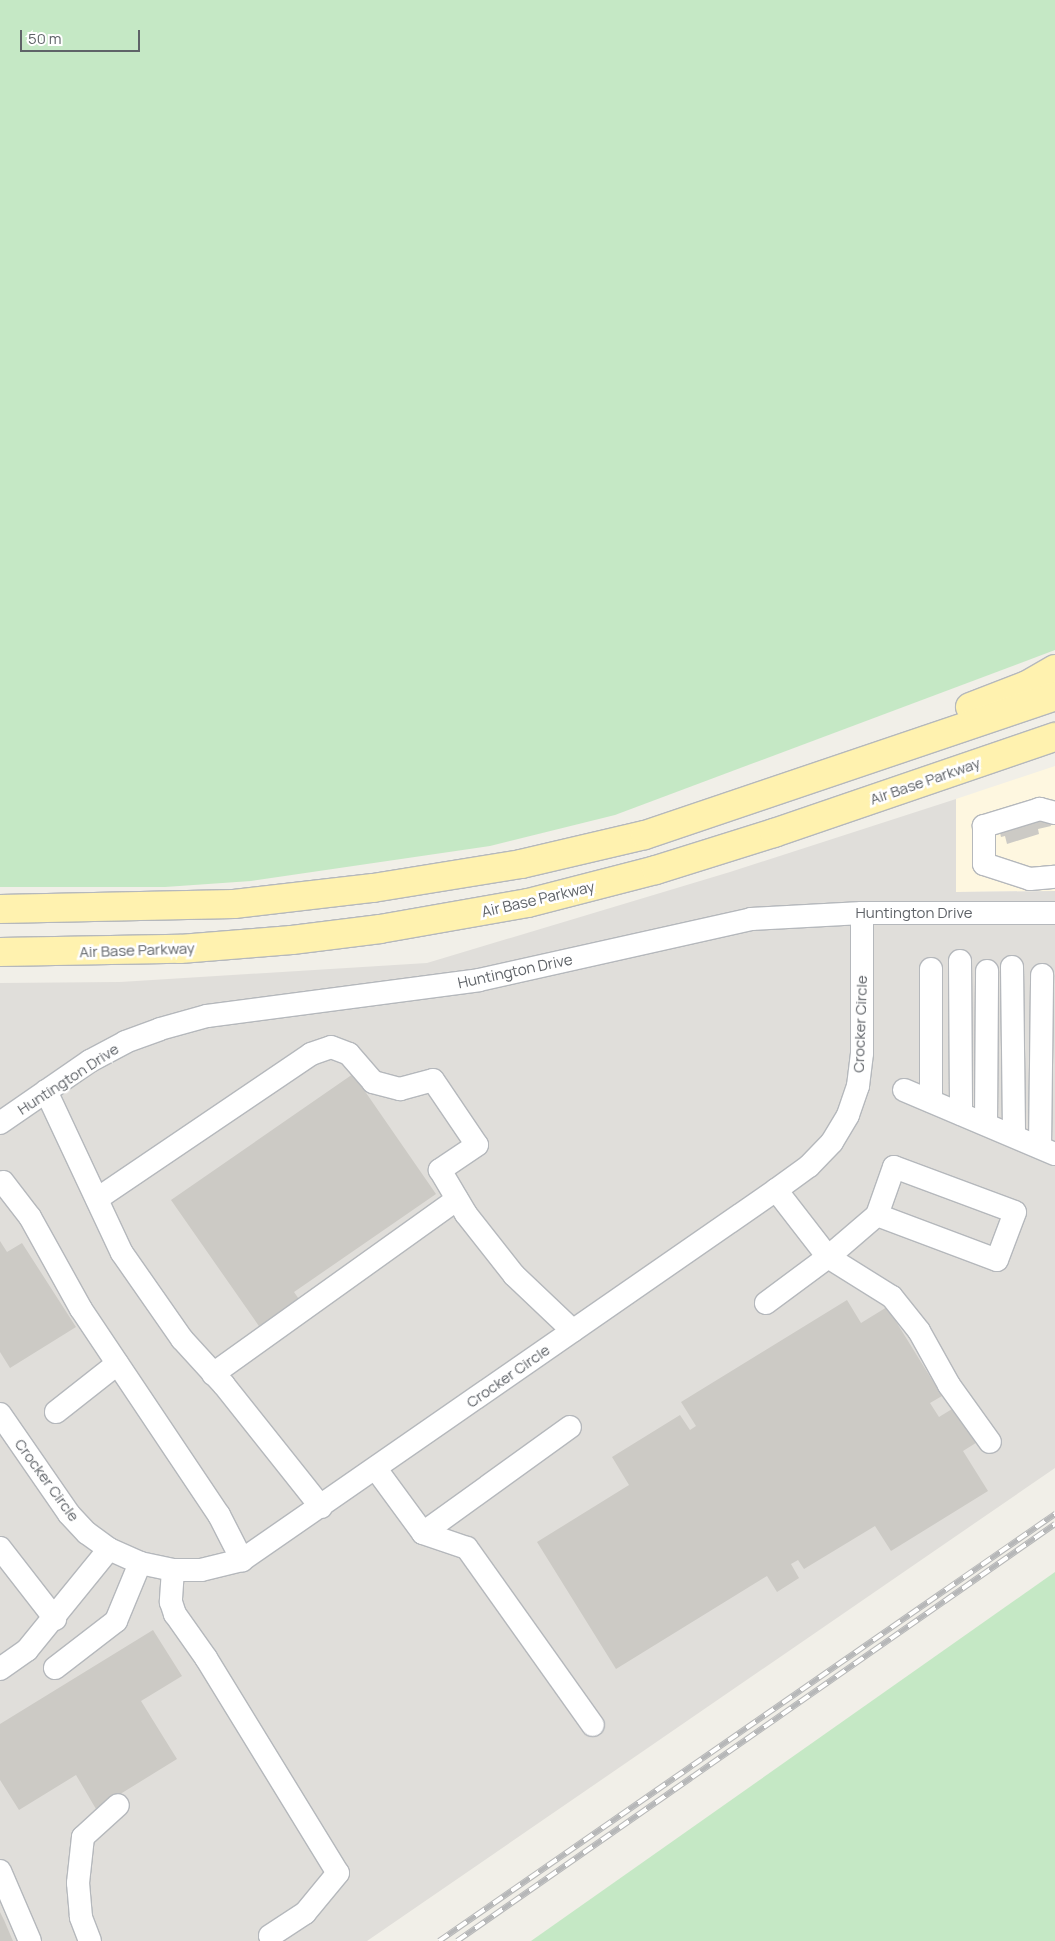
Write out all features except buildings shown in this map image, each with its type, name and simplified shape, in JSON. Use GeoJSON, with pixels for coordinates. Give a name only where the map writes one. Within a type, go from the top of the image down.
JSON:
{"type":"FeatureCollection","features":[{"type":"Feature","properties":{"kind":"main road"},"geometry":{"type":"LineString","coordinates":[[813,780],[1055,669]]}},
{"type":"Feature","properties":{"kind":"main road"},"geometry":{"type":"LineString","coordinates":[[0,909],[234,904],[438,879],[520,864],[645,835],[813,780],[1055,696]]}},
{"type":"Feature","properties":{"kind":"main road","name":"Air Base Parkway"},"geometry":{"type":"LineString","coordinates":[[0,952],[235,945],[380,929],[528,903],[656,870],[837,812],[1055,737]]}},
{"type":"Feature","properties":{"kind":"main road"},"geometry":{"type":"LineString","coordinates":[[837,812],[941,790],[1046,756],[1055,756]]}},
{"type":"Feature","properties":{"kind":"street"},"geometry":{"type":"LineString","coordinates":[[1055,812],[1040,809],[984,826],[984,864],[1030,879],[1055,877]]}},
{"type":"Feature","properties":{"kind":"street","name":"Huntington Drive"},"geometry":{"type":"LineString","coordinates":[[0,1123],[46,1091],[125,1042],[160,1028],[207,1016],[479,980],[751,919],[862,913],[1055,913]]}},
{"type":"Feature","properties":{"kind":"street","name":"Crocker Circle"},"geometry":{"type":"LineString","coordinates":[[0,1414],[69,1514],[87,1533],[109,1549],[140,1563],[173,1570],[201,1570],[242,1560],[321,1508],[776,1190],[809,1166],[832,1142],[848,1115],[858,1086],[862,1053],[862,913]]}},
{"type":"Feature","properties":{"kind":"street"},"geometry":{"type":"LineString","coordinates":[[960,961],[961,1114]]}},
{"type":"Feature","properties":{"kind":"street"},"geometry":{"type":"LineString","coordinates":[[1012,967],[1014,1136]]}},
{"type":"Feature","properties":{"kind":"street"},"geometry":{"type":"LineString","coordinates":[[931,969],[931,1101]]}},
{"type":"Feature","properties":{"kind":"street"},"geometry":{"type":"LineString","coordinates":[[986,1124],[987,971]]}},
{"type":"Feature","properties":{"kind":"street"},"geometry":{"type":"LineString","coordinates":[[904,1090],[1047,1150],[1042,975]]}},
{"type":"Feature","properties":{"kind":"street"},"geometry":{"type":"LineString","coordinates":[[97,1199],[311,1054],[331,1047],[350,1054],[373,1082],[400,1089],[433,1080],[477,1145],[440,1170],[457,1198],[514,1276],[573,1331]]}},
{"type":"Feature","properties":{"kind":"street"},"geometry":{"type":"LineString","coordinates":[[46,1091],[122,1253],[182,1339],[213,1374],[321,1508]]}},
{"type":"Feature","properties":{"kind":"street"},"geometry":{"type":"LineString","coordinates":[[766,1303],[828,1257],[877,1215],[894,1167],[1015,1212],[997,1260],[877,1215]]}},
{"type":"Feature","properties":{"kind":"street"},"geometry":{"type":"LineString","coordinates":[[3,1182],[30,1217],[81,1309],[219,1515],[242,1560]]}},
{"type":"Feature","properties":{"kind":"street"},"geometry":{"type":"LineString","coordinates":[[776,1190],[828,1257],[892,1297],[919,1331],[949,1385],[990,1442]]}},
{"type":"Feature","properties":{"kind":"street"},"geometry":{"type":"LineString","coordinates":[[213,1374],[457,1198]]}},
{"type":"Feature","properties":{"kind":"street"},"geometry":{"type":"LineString","coordinates":[[56,1412],[117,1364]]}},
{"type":"Feature","properties":{"kind":"street"},"geometry":{"type":"LineString","coordinates":[[423,1533],[570,1427]]}},
{"type":"Feature","properties":{"kind":"street"},"geometry":{"type":"LineString","coordinates":[[376,1469],[423,1533],[467,1548],[593,1725]]}},
{"type":"Feature","properties":{"kind":"street"},"geometry":{"type":"LineString","coordinates":[[0,1548],[55,1619]]}},
{"type":"Feature","properties":{"kind":"street"},"geometry":{"type":"LineString","coordinates":[[0,1669],[27,1650],[55,1619],[109,1549]]}},
{"type":"Feature","properties":{"kind":"street"},"geometry":{"type":"LineString","coordinates":[[55,1668],[116,1621],[140,1563]]}},
{"type":"Feature","properties":{"kind":"street"},"geometry":{"type":"LineString","coordinates":[[173,1570],[171,1602],[175,1614],[206,1658],[338,1873],[305,1914],[270,1936]]}},
{"type":"Feature","properties":{"kind":"street"},"geometry":{"type":"LineString","coordinates":[[90,1941],[81,1918],[78,1883],[83,1837],[118,1805]]}},
{"type":"Feature","properties":{"kind":"street"},"geometry":{"type":"LineString","coordinates":[[0,1871],[30,1941]]}},
{"type":"Feature","properties":{"kind":"shaded area"},"geometry":{"type":"Polygon","coordinates":[[[1055,766],[1055,891],[956,892],[956,799],[1055,766]]]}},
{"type":"Feature","properties":{"kind":"shaded area"},"geometry":{"type":"Polygon","coordinates":[[[956,799],[956,892],[1055,891],[1055,1468],[367,1941],[0,1941],[0,983],[120,982],[427,963],[730,872],[956,799]]]}},
{"type":"Feature","properties":{"kind":"green space"},"geometry":{"type":"Polygon","coordinates":[[[0,0],[1055,0],[1055,650],[615,815],[490,846],[251,881],[165,887],[0,887],[0,0]]]}},
{"type":"Feature","properties":{"kind":"green space"},"geometry":{"type":"Polygon","coordinates":[[[1055,1572],[1055,1941],[531,1941],[1055,1572]]]}},
{"type":"Feature","properties":{"kind":"railway"},"geometry":{"type":"LineString","coordinates":[[439,1941],[1055,1514]]}},
{"type":"Feature","properties":{"kind":"railway"},"geometry":{"type":"LineString","coordinates":[[457,1941],[1055,1524]]}}]}
